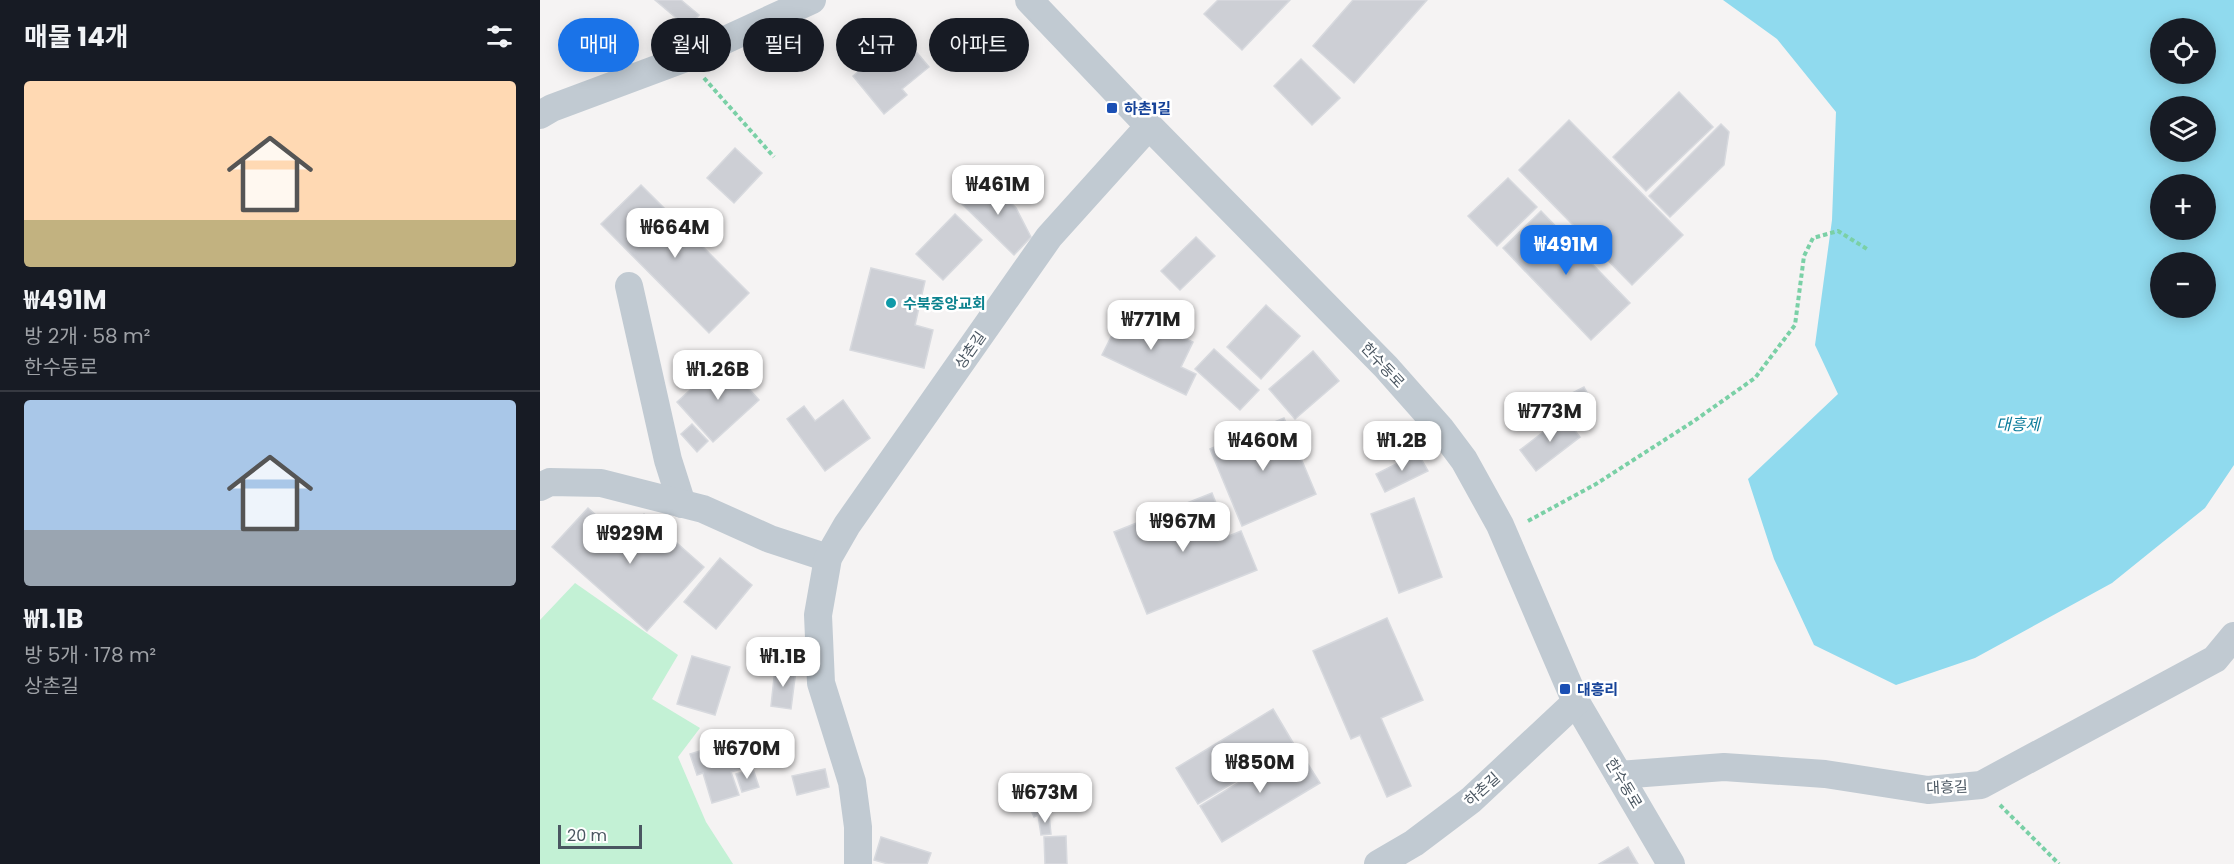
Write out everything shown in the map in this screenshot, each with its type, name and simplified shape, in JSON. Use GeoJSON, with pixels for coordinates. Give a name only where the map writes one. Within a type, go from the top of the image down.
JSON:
{"type":"FeatureCollection","features":[{"type":"Feature","properties":{"kind":"street"},"geometry":{"type":"LineString","coordinates":[[731,37],[812,0]]}},
{"type":"Feature","properties":{"kind":"street","name":"한수동로"},"geometry":{"type":"LineString","coordinates":[[1029,0],[1149,126],[1386,367],[1464,460],[1504,535],[1576,702],[1671,864]]}},
{"type":"Feature","properties":{"kind":"street"},"geometry":{"type":"LineString","coordinates":[[540,115],[552,108],[651,71]]}},
{"type":"Feature","properties":{"kind":"street","name":"상촌길"},"geometry":{"type":"LineString","coordinates":[[858,864],[858,827],[852,782],[821,683],[818,615],[828,558],[847,525],[1049,237],[1149,126]]}},
{"type":"Feature","properties":{"kind":"street"},"geometry":{"type":"LineString","coordinates":[[629,286],[668,460],[682,504]]}},
{"type":"Feature","properties":{"kind":"street"},"geometry":{"type":"LineString","coordinates":[[540,487],[550,482],[601,483],[703,509],[770,539],[828,558]]}},
{"type":"Feature","properties":{"kind":"street","name":"대흥길"},"geometry":{"type":"LineString","coordinates":[[1619,775],[1724,767],[1825,774],[1928,789],[1981,785],[2215,659],[2234,636]]}},
{"type":"Feature","properties":{"kind":"street","name":"하촌길"},"geometry":{"type":"LineString","coordinates":[[1378,864],[1414,843],[1471,800],[1576,702]]}},
{"type":"Feature","properties":{"kind":"path"},"geometry":{"type":"LineString","coordinates":[[698,72],[774,157]]}},
{"type":"Feature","properties":{"kind":"path"},"geometry":{"type":"LineString","coordinates":[[1504,535],[1596,484],[1694,421],[1755,378],[1795,325],[1804,256],[1813,238],[1838,231],[1867,249]]}},
{"type":"Feature","properties":{"kind":"path"},"geometry":{"type":"LineString","coordinates":[[1981,785],[2059,864]]}},
{"type":"Feature","properties":{"kind":"green space"},"geometry":{"type":"Polygon","coordinates":[[[575,583],[678,655],[652,699],[700,728],[678,757],[706,822],[733,864],[540,864],[540,620],[575,583]]]}},
{"type":"Feature","properties":{"kind":"water","name":"대흥제"},"geometry":{"type":"Polygon","coordinates":[[[1723,0],[2234,0],[2234,465],[2205,508],[2112,583],[1975,658],[1896,685],[1814,645],[1774,559],[1748,479],[1838,394],[1815,345],[1832,220],[1836,112],[1777,39],[1723,0]]]}},
{"type":"Feature","properties":{"kind":"building"},"geometry":{"type":"Polygon","coordinates":[[[655,0],[681,0],[699,15],[696,18],[676,18],[655,0]]]}},
{"type":"Feature","properties":{"kind":"building"},"geometry":{"type":"Polygon","coordinates":[[[1218,0],[1290,0],[1242,50],[1204,14],[1218,0]]]}},
{"type":"Feature","properties":{"kind":"building"},"geometry":{"type":"Polygon","coordinates":[[[1353,0],[1427,0],[1354,83],[1313,46],[1353,0]]]}},
{"type":"Feature","properties":{"kind":"building"},"geometry":{"type":"Polygon","coordinates":[[[917,53],[929,67],[902,89],[907,95],[884,114],[853,76],[858,72],[917,72],[917,53]]]}},
{"type":"Feature","properties":{"kind":"building"},"geometry":{"type":"Polygon","coordinates":[[[1301,59],[1340,98],[1312,125],[1274,86],[1301,59]]]}},
{"type":"Feature","properties":{"kind":"building"},"geometry":{"type":"Polygon","coordinates":[[[1679,92],[1713,127],[1646,191],[1613,157],[1679,92]]]}},
{"type":"Feature","properties":{"kind":"building"},"geometry":{"type":"Polygon","coordinates":[[[1569,120],[1683,235],[1632,285],[1519,170],[1569,120]]]}},
{"type":"Feature","properties":{"kind":"building"},"geometry":{"type":"Polygon","coordinates":[[[1721,124],[1729,132],[1724,165],[1670,217],[1649,196],[1721,124]]]}},
{"type":"Feature","properties":{"kind":"building"},"geometry":{"type":"Polygon","coordinates":[[[735,148],[762,173],[734,203],[707,178],[735,148]]]}},
{"type":"Feature","properties":{"kind":"building"},"geometry":{"type":"Polygon","coordinates":[[[986,178],[1016,208],[1031,237],[1014,255],[961,203],[986,178]]]}},
{"type":"Feature","properties":{"kind":"building"},"geometry":{"type":"Polygon","coordinates":[[[1508,178],[1537,207],[1497,246],[1468,216],[1508,178]]]}},
{"type":"Feature","properties":{"kind":"building"},"geometry":{"type":"Polygon","coordinates":[[[641,185],[749,293],[709,333],[601,224],[641,185]]]}},
{"type":"Feature","properties":{"kind":"building"},"geometry":{"type":"Polygon","coordinates":[[[1541,211],[1630,303],[1591,340],[1503,248],[1541,211]]]}},
{"type":"Feature","properties":{"kind":"building"},"geometry":{"type":"Polygon","coordinates":[[[955,214],[982,240],[943,280],[916,254],[955,214]]]}},
{"type":"Feature","properties":{"kind":"building"},"geometry":{"type":"Polygon","coordinates":[[[1196,237],[1215,256],[1180,290],[1161,271],[1196,237]]]}},
{"type":"Feature","properties":{"kind":"building","name":"수북중앙교회"},"geometry":{"type":"Polygon","coordinates":[[[871,268],[925,281],[915,325],[933,330],[924,368],[850,350],[871,268]]]}},
{"type":"Feature","properties":{"kind":"building"},"geometry":{"type":"Polygon","coordinates":[[[1266,305],[1300,336],[1261,379],[1227,347],[1266,305]]]}},
{"type":"Feature","properties":{"kind":"building"},"geometry":{"type":"Polygon","coordinates":[[[1125,309],[1193,342],[1181,367],[1196,374],[1186,395],[1102,355],[1125,309]]]}},
{"type":"Feature","properties":{"kind":"building"},"geometry":{"type":"Polygon","coordinates":[[[1214,349],[1259,390],[1240,410],[1195,369],[1214,349]]]}},
{"type":"Feature","properties":{"kind":"building"},"geometry":{"type":"Polygon","coordinates":[[[1313,351],[1339,381],[1295,419],[1269,389],[1313,351]]]}},
{"type":"Feature","properties":{"kind":"building"},"geometry":{"type":"Polygon","coordinates":[[[723,360],[759,400],[713,442],[677,402],[723,360]]]}},
{"type":"Feature","properties":{"kind":"building"},"geometry":{"type":"Polygon","coordinates":[[[1584,387],[1594,405],[1578,414],[1568,395],[1584,387]]]}},
{"type":"Feature","properties":{"kind":"building"},"geometry":{"type":"Polygon","coordinates":[[[843,400],[870,438],[825,471],[787,419],[804,406],[815,421],[843,400]]]}},
{"type":"Feature","properties":{"kind":"building"},"geometry":{"type":"Polygon","coordinates":[[[1564,416],[1580,437],[1536,471],[1520,450],[1564,416]]]}},
{"type":"Feature","properties":{"kind":"building"},"geometry":{"type":"Polygon","coordinates":[[[1284,418],[1316,494],[1242,526],[1210,449],[1284,418]]]}},
{"type":"Feature","properties":{"kind":"building"},"geometry":{"type":"Polygon","coordinates":[[[692,424],[708,441],[697,452],[681,434],[692,424]]]}},
{"type":"Feature","properties":{"kind":"building"},"geometry":{"type":"Polygon","coordinates":[[[1418,453],[1428,471],[1385,492],[1376,474],[1418,453]]]}},
{"type":"Feature","properties":{"kind":"building"},"geometry":{"type":"Polygon","coordinates":[[[1212,493],[1229,536],[1241,531],[1257,570],[1147,614],[1114,532],[1212,493]]]}},
{"type":"Feature","properties":{"kind":"building"},"geometry":{"type":"Polygon","coordinates":[[[1414,498],[1442,577],[1399,593],[1371,514],[1414,498]]]}},
{"type":"Feature","properties":{"kind":"building"},"geometry":{"type":"Polygon","coordinates":[[[588,508],[623,539],[644,514],[704,567],[647,631],[552,547],[588,508]]]}},
{"type":"Feature","properties":{"kind":"building"},"geometry":{"type":"Polygon","coordinates":[[[720,558],[752,585],[716,629],[684,602],[720,558]]]}},
{"type":"Feature","properties":{"kind":"building"},"geometry":{"type":"Polygon","coordinates":[[[1387,618],[1423,700],[1381,718],[1411,786],[1387,797],[1360,735],[1351,739],[1313,651],[1387,618]]]}},
{"type":"Feature","properties":{"kind":"building"},"geometry":{"type":"Polygon","coordinates":[[[692,656],[730,667],[715,715],[677,704],[692,656]]]}},
{"type":"Feature","properties":{"kind":"building"},"geometry":{"type":"Polygon","coordinates":[[[775,668],[796,670],[791,709],[771,706],[775,668]]]}},
{"type":"Feature","properties":{"kind":"building"},"geometry":{"type":"Polygon","coordinates":[[[1273,709],[1295,746],[1198,804],[1176,768],[1273,709]]]}},
{"type":"Feature","properties":{"kind":"building"},"geometry":{"type":"Polygon","coordinates":[[[740,739],[748,767],[731,772],[739,795],[712,803],[703,773],[697,775],[690,754],[740,739]]]}},
{"type":"Feature","properties":{"kind":"building"},"geometry":{"type":"Polygon","coordinates":[[[1297,747],[1320,783],[1222,842],[1200,806],[1297,747]]]}},
{"type":"Feature","properties":{"kind":"building"},"geometry":{"type":"Polygon","coordinates":[[[753,769],[759,787],[742,792],[736,774],[753,769]]]}},
{"type":"Feature","properties":{"kind":"building"},"geometry":{"type":"Polygon","coordinates":[[[825,769],[829,787],[797,795],[792,776],[825,769]]]}},
{"type":"Feature","properties":{"kind":"building"},"geometry":{"type":"Polygon","coordinates":[[[1050,780],[1061,805],[1034,817],[1023,792],[1050,780]]]}},
{"type":"Feature","properties":{"kind":"building"},"geometry":{"type":"Polygon","coordinates":[[[1049,814],[1051,834],[1041,835],[1038,815],[1049,814]]]}},
{"type":"Feature","properties":{"kind":"building"},"geometry":{"type":"Polygon","coordinates":[[[1066,836],[1067,864],[1045,864],[1044,837],[1066,836]]]}},
{"type":"Feature","properties":{"kind":"building"},"geometry":{"type":"Polygon","coordinates":[[[881,837],[931,853],[927,864],[888,864],[874,860],[881,837]]]}},
{"type":"Feature","properties":{"kind":"building"},"geometry":{"type":"Polygon","coordinates":[[[1628,847],[1638,864],[1599,864],[1628,847]]]}},
{"type":"Feature","properties":{"kind":"place","name":"하촌1길"},"geometry":{"type":"Point","coordinates":[1112,108]}},
{"type":"Feature","properties":{"kind":"place","name":"수북중앙교회"},"geometry":{"type":"Point","coordinates":[891,303]}},
{"type":"Feature","properties":{"kind":"place","name":"대흥리"},"geometry":{"type":"Point","coordinates":[1565,689]}}]}
